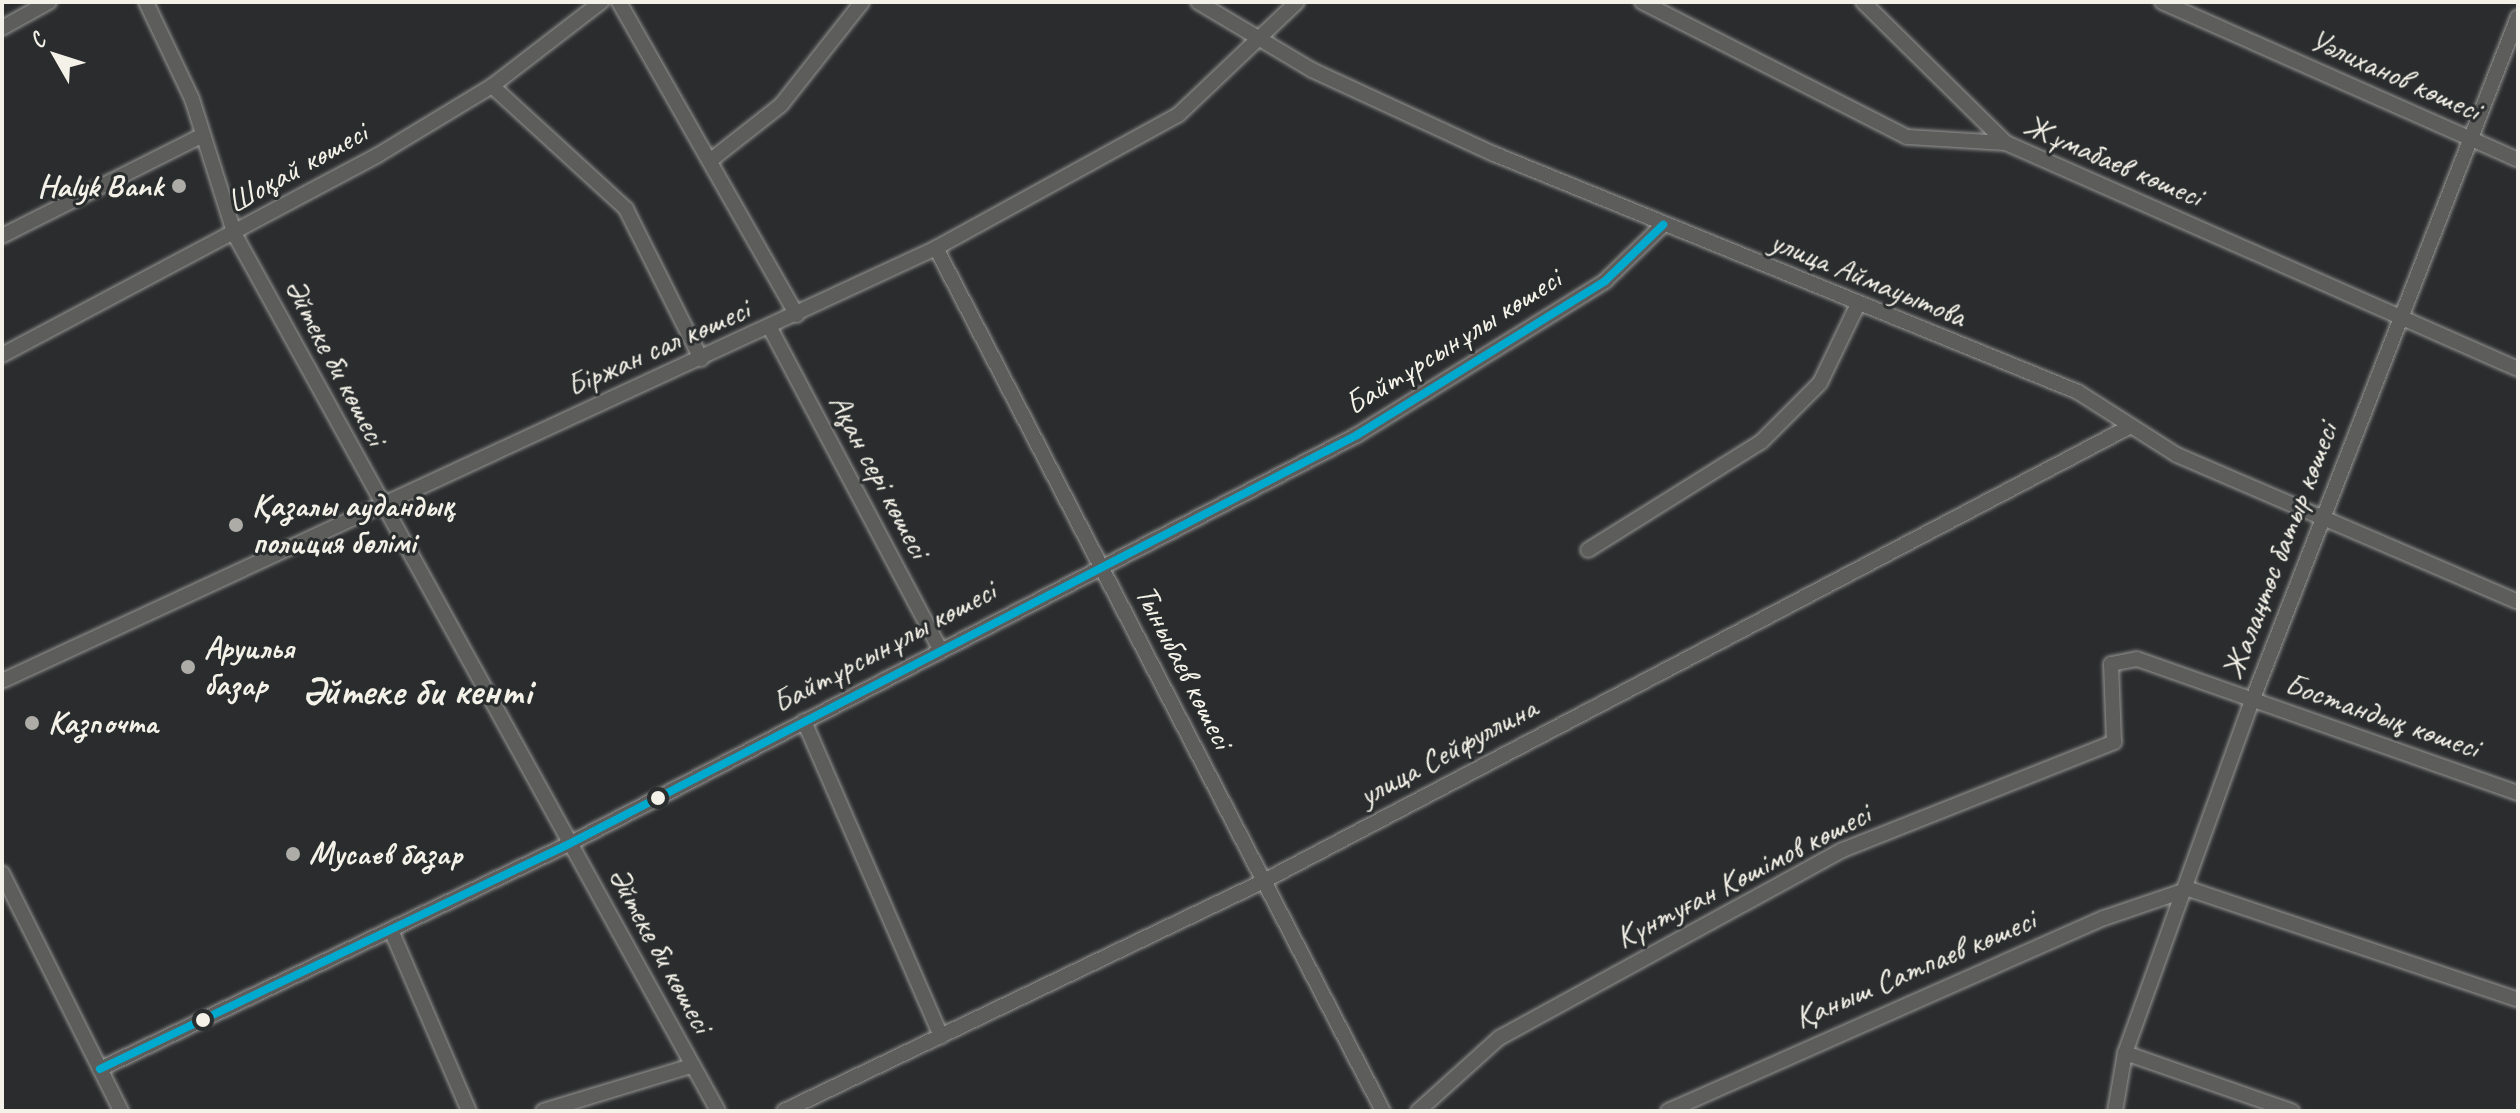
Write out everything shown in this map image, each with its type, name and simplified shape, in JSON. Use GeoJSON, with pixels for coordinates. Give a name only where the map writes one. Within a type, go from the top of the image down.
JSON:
{"type":"FeatureCollection","features":[{"type":"Feature","properties":{"kind":"street"},"geometry":{"type":"LineString","coordinates":[[2,28],[49,2]]}},
{"type":"Feature","properties":{"kind":"street","name":"Әйтеке би көшесі"},"geometry":{"type":"LineString","coordinates":[[146,2],[203,135],[235,235],[379,503],[718,1111]]}},
{"type":"Feature","properties":{"kind":"street","name":"Шоқай көшесі"},"geometry":{"type":"LineString","coordinates":[[2,355],[235,235],[492,86],[601,2]]}},
{"type":"Feature","properties":{"kind":"street"},"geometry":{"type":"LineString","coordinates":[[619,2],[797,315]]}},
{"type":"Feature","properties":{"kind":"street"},"geometry":{"type":"LineString","coordinates":[[711,160],[781,105],[862,2]]}},
{"type":"Feature","properties":{"kind":"street","name":"улица Аймауытова"},"geometry":{"type":"LineString","coordinates":[[1198,2],[1260,40],[1494,154],[1857,306],[2078,392],[2129,427],[2322,520],[2518,602]]}},
{"type":"Feature","properties":{"kind":"street","name":"Біржан сал көшесі"},"geometry":{"type":"LineString","coordinates":[[2,681],[379,503],[770,328],[936,248],[1178,115],[1297,2]]}},
{"type":"Feature","properties":{"kind":"street","name":"Жұмабаев көшесі"},"geometry":{"type":"LineString","coordinates":[[1642,2],[1907,137],[2006,143],[2518,369]]}},
{"type":"Feature","properties":{"kind":"street"},"geometry":{"type":"LineString","coordinates":[[1863,2],[2006,143]]}},
{"type":"Feature","properties":{"kind":"street","name":"Уәлиханов көшесі"},"geometry":{"type":"LineString","coordinates":[[2162,2],[2518,160]]}},
{"type":"Feature","properties":{"kind":"street","name":"Жалаңтөс батыр көшесі"},"geometry":{"type":"LineString","coordinates":[[2115,1111],[2125,1053],[2189,889],[2252,701],[2466,137],[2518,17]]}},
{"type":"Feature","properties":{"kind":"street"},"geometry":{"type":"LineString","coordinates":[[492,86],[626,209],[701,359]]}},
{"type":"Feature","properties":{"kind":"street"},"geometry":{"type":"LineString","coordinates":[[2,236],[203,135]]}},
{"type":"Feature","properties":{"kind":"street","name":"Байтұрсынұлы көшесі"},"geometry":{"type":"LineString","coordinates":[[100,1069],[569,844],[1100,565],[1357,435],[1605,281],[1663,225]]}},
{"type":"Feature","properties":{"kind":"street","name":"Тыныбаев көшесі"},"geometry":{"type":"LineString","coordinates":[[936,248],[1383,1111]]}},
{"type":"Feature","properties":{"kind":"street"},"geometry":{"type":"LineString","coordinates":[[1588,550],[1761,442],[1820,383],[1857,306]]}},
{"type":"Feature","properties":{"kind":"street","name":"Ақан сері көшесі"},"geometry":{"type":"LineString","coordinates":[[770,328],[940,649]]}},
{"type":"Feature","properties":{"kind":"street","name":"улица Сейфуллина"},"geometry":{"type":"LineString","coordinates":[[784,1111],[1262,882],[2129,427]]}},
{"type":"Feature","properties":{"kind":"street","name":"Бостандық көшесі"},"geometry":{"type":"LineString","coordinates":[[2137,659],[2518,793]]}},
{"type":"Feature","properties":{"kind":"street","name":"Күнтуған Көшімов көшесі"},"geometry":{"type":"LineString","coordinates":[[1418,1111],[1499,1038],[1843,850],[2114,742],[2111,664],[2137,659]]}},
{"type":"Feature","properties":{"kind":"street"},"geometry":{"type":"LineString","coordinates":[[804,721],[941,1036]]}},
{"type":"Feature","properties":{"kind":"street"},"geometry":{"type":"LineString","coordinates":[[2,873],[121,1111]]}},
{"type":"Feature","properties":{"kind":"street"},"geometry":{"type":"LineString","coordinates":[[2189,889],[2518,1000]]}},
{"type":"Feature","properties":{"kind":"street","name":"Қаныш Сатпаев көшесі"},"geometry":{"type":"LineString","coordinates":[[1668,1111],[2090,924],[2189,889]]}},
{"type":"Feature","properties":{"kind":"street"},"geometry":{"type":"LineString","coordinates":[[391,930],[469,1111]]}},
{"type":"Feature","properties":{"kind":"street"},"geometry":{"type":"LineString","coordinates":[[2125,1053],[2292,1111]]}},
{"type":"Feature","properties":{"kind":"street"},"geometry":{"type":"LineString","coordinates":[[543,1111],[570,1107],[691,1066]]}},
{"type":"Feature","properties":{"kind":"transit line"},"geometry":{"type":"LineString","coordinates":[[100,1069],[569,844],[1357,435],[1605,281],[1663,225]]}},
{"type":"Feature","properties":{"kind":"place","name":"Halyk Bank"},"geometry":{"type":"Point","coordinates":[179,186]}},
{"type":"Feature","properties":{"kind":"place","name":"Қазалы аудандық полиция бөлімі"},"geometry":{"type":"Point","coordinates":[236,525]}},
{"type":"Feature","properties":{"kind":"place","name":"Аруилья базар"},"geometry":{"type":"Point","coordinates":[188,667]}},
{"type":"Feature","properties":{"kind":"place","name":"Казпочта"},"geometry":{"type":"Point","coordinates":[32,723]}},
{"type":"Feature","properties":{"kind":"place","name":"Мусаев базар"},"geometry":{"type":"Point","coordinates":[293,854]}},
{"type":"Feature","properties":{"kind":"district","name":"Әйтеке би кенті"},"geometry":{"type":"Point","coordinates":[417,691]}}]}
